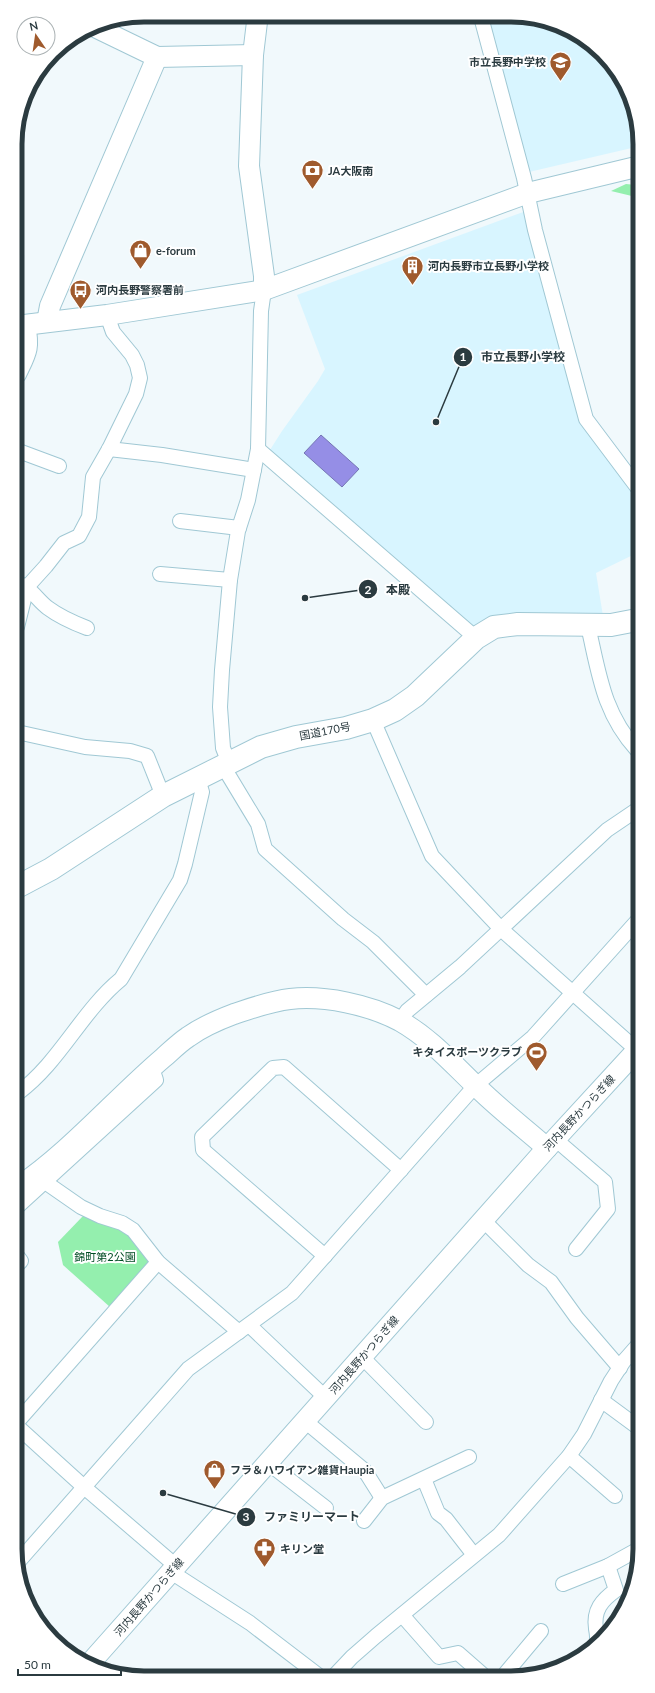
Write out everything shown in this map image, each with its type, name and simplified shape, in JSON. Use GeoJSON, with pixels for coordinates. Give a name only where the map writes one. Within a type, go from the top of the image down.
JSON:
{"type":"FeatureCollection","features":[{"type":"Feature","properties":{"kind":"highway","name":"国道170号"},"geometry":{"type":"LineString","coordinates":[[22,884],[51,869],[163,796],[261,747],[296,737],[346,728],[373,720],[395,710],[415,696],[476,638],[494,627],[518,624],[588,626],[611,625],[633,621]]}},
{"type":"Feature","properties":{"kind":"street"},"geometry":{"type":"LineString","coordinates":[[256,22],[253,55],[249,166],[264,276],[261,311],[258,449],[248,500],[239,528],[230,580],[220,707],[223,748],[226,765],[258,824],[265,848],[343,919],[373,942],[426,995]]}},
{"type":"Feature","properties":{"kind":"street"},"geometry":{"type":"LineString","coordinates":[[482,22],[528,193],[535,230],[586,419],[633,483]]}},
{"type":"Feature","properties":{"kind":"street"},"geometry":{"type":"LineString","coordinates":[[101,30],[157,57],[253,55]]}},
{"type":"Feature","properties":{"kind":"street"},"geometry":{"type":"LineString","coordinates":[[47,322],[50,306],[157,57]]}},
{"type":"Feature","properties":{"kind":"street"},"geometry":{"type":"LineString","coordinates":[[22,326],[107,315],[264,290],[528,193],[633,168]]}},
{"type":"Feature","properties":{"kind":"street"},"geometry":{"type":"LineString","coordinates":[[87,628],[69,621],[48,608],[22,585],[46,566],[64,543],[79,536],[89,517],[93,477],[110,449],[136,394],[140,378],[138,364],[113,332],[107,315]]}},
{"type":"Feature","properties":{"kind":"street"},"geometry":{"type":"LineString","coordinates":[[22,330],[28,341],[26,352],[22,361]]}},
{"type":"Feature","properties":{"kind":"street"},"geometry":{"type":"LineString","coordinates":[[110,449],[162,455],[254,470]]}},
{"type":"Feature","properties":{"kind":"street"},"geometry":{"type":"LineString","coordinates":[[258,449],[476,638]]}},
{"type":"Feature","properties":{"kind":"street"},"geometry":{"type":"LineString","coordinates":[[22,452],[59,466]]}},
{"type":"Feature","properties":{"kind":"street"},"geometry":{"type":"LineString","coordinates":[[180,521],[239,528]]}},
{"type":"Feature","properties":{"kind":"street"},"geometry":{"type":"LineString","coordinates":[[160,574],[230,580]]}},
{"type":"Feature","properties":{"kind":"street"},"geometry":{"type":"LineString","coordinates":[[588,626],[604,696],[625,737],[633,745]]}},
{"type":"Feature","properties":{"kind":"street"},"geometry":{"type":"LineString","coordinates":[[373,720],[432,856],[501,929],[633,1046]]}},
{"type":"Feature","properties":{"kind":"street"},"geometry":{"type":"LineString","coordinates":[[22,733],[85,747],[130,751],[147,756],[163,796]]}},
{"type":"Feature","properties":{"kind":"street"},"geometry":{"type":"LineString","coordinates":[[22,1090],[57,1056],[83,1022],[113,986],[121,979],[180,880],[202,792],[198,779]]}},
{"type":"Feature","properties":{"kind":"street"},"geometry":{"type":"LineString","coordinates":[[400,1021],[407,1010],[460,967],[607,830],[633,812]]}},
{"type":"Feature","properties":{"kind":"street"},"geometry":{"type":"LineString","coordinates":[[23,1557],[188,1369],[292,1293],[476,1086],[533,1037],[633,926]]}},
{"type":"Feature","properties":{"kind":"street"},"geometry":{"type":"LineString","coordinates":[[22,1183],[51,1161],[188,1037],[203,1028],[244,1011],[283,1000],[313,998],[367,1008],[400,1021],[435,1046],[462,1070],[476,1086],[605,1182],[608,1209],[576,1249]]}},
{"type":"Feature","properties":{"kind":"street","name":"河内長野かつらぎ線"},"geometry":{"type":"LineString","coordinates":[[94,1660],[551,1143],[633,1055]]}},
{"type":"Feature","properties":{"kind":"street"},"geometry":{"type":"LineString","coordinates":[[324,1256],[203,1150],[202,1138],[273,1068],[284,1067],[401,1170]]}},
{"type":"Feature","properties":{"kind":"street"},"geometry":{"type":"LineString","coordinates":[[22,1202],[156,1080],[152,1068]]}},
{"type":"Feature","properties":{"kind":"street"},"geometry":{"type":"LineString","coordinates":[[45,1182],[80,1207],[100,1216],[122,1223],[132,1230],[158,1262],[244,1329],[326,1398]]}},
{"type":"Feature","properties":{"kind":"street"},"geometry":{"type":"LineString","coordinates":[[484,1220],[528,1265],[551,1282],[577,1318],[620,1368]]}},
{"type":"Feature","properties":{"kind":"street"},"geometry":{"type":"LineString","coordinates":[[22,1417],[158,1262]]}},
{"type":"Feature","properties":{"kind":"street"},"geometry":{"type":"LineString","coordinates":[[339,1671],[352,1657],[402,1614],[499,1535],[570,1456],[584,1434],[611,1381],[633,1352]]}},
{"type":"Feature","properties":{"kind":"street"},"geometry":{"type":"LineString","coordinates":[[362,1357],[426,1422]]}},
{"type":"Feature","properties":{"kind":"street"},"geometry":{"type":"LineString","coordinates":[[601,1400],[633,1424]]}},
{"type":"Feature","properties":{"kind":"street"},"geometry":{"type":"LineString","coordinates":[[305,1421],[366,1471],[382,1498]]}},
{"type":"Feature","properties":{"kind":"street"},"geometry":{"type":"LineString","coordinates":[[22,1423],[84,1487],[174,1569],[250,1623],[313,1671]]}},
{"type":"Feature","properties":{"kind":"street"},"geometry":{"type":"LineString","coordinates":[[570,1456],[615,1496]]}},
{"type":"Feature","properties":{"kind":"street"},"geometry":{"type":"LineString","coordinates":[[364,1521],[382,1498],[469,1457]]}},
{"type":"Feature","properties":{"kind":"street"},"geometry":{"type":"LineString","coordinates":[[268,1463],[326,1508]]}},
{"type":"Feature","properties":{"kind":"street"},"geometry":{"type":"LineString","coordinates":[[424,1479],[438,1513],[446,1519],[474,1555]]}},
{"type":"Feature","properties":{"kind":"street"},"geometry":{"type":"LineString","coordinates":[[563,1584],[608,1566],[633,1552]]}},
{"type":"Feature","properties":{"kind":"street"},"geometry":{"type":"LineString","coordinates":[[597,1635],[597,1608],[604,1598],[616,1590],[608,1566]]}},
{"type":"Feature","properties":{"kind":"street"},"geometry":{"type":"LineString","coordinates":[[402,1614],[439,1657],[458,1653],[479,1671]]}},
{"type":"Feature","properties":{"kind":"street"},"geometry":{"type":"LineString","coordinates":[[508,1671],[541,1631]]}},
{"type":"Feature","properties":{"kind":"shaded area","name":"市立長野中学校"},"geometry":{"type":"Polygon","coordinates":[[[486,22],[535,24],[550,28],[579,43],[591,52],[608,70],[624,97],[629,113],[632,128],[633,148],[529,172],[486,22]]]}},
{"type":"Feature","properties":{"kind":"shaded area"},"geometry":{"type":"Polygon","coordinates":[[[526,211],[585,429],[633,487],[633,555],[596,573],[603,616],[468,629],[268,453],[325,369],[297,295],[526,211]]]}},
{"type":"Feature","properties":{"kind":"shaded area"},"geometry":{"type":"Polygon","coordinates":[[[321,435],[359,469],[342,487],[304,453],[321,435]]]}},
{"type":"Feature","properties":{"kind":"green space"},"geometry":{"type":"Polygon","coordinates":[[[626,184],[633,185],[633,196],[611,191],[626,184]]]}},
{"type":"Feature","properties":{"kind":"green space","name":"錦町第2公園"},"geometry":{"type":"Polygon","coordinates":[[[83,1216],[125,1229],[149,1259],[149,1265],[110,1307],[63,1265],[58,1242],[83,1216]]]}},
{"type":"Feature","properties":{"kind":"place","name":"市立長野中学校"},"geometry":{"type":"Point","coordinates":[561,82]}},
{"type":"Feature","properties":{"kind":"place","name":"JA大阪南"},"geometry":{"type":"Point","coordinates":[313,190]}},
{"type":"Feature","properties":{"kind":"place","name":"e-forum"},"geometry":{"type":"Point","coordinates":[140,270]}},
{"type":"Feature","properties":{"kind":"place","name":"河内長野市立長野小学校"},"geometry":{"type":"Point","coordinates":[412,286]}},
{"type":"Feature","properties":{"kind":"place","name":"河内長野警察署前"},"geometry":{"type":"Point","coordinates":[81,310]}},
{"type":"Feature","properties":{"kind":"place","name":"市立長野小学校"},"geometry":{"type":"Point","coordinates":[436,422]}},
{"type":"Feature","properties":{"kind":"place","name":"本殿"},"geometry":{"type":"Point","coordinates":[305,598]}},
{"type":"Feature","properties":{"kind":"place","name":"キタイスポーツクラブ"},"geometry":{"type":"Point","coordinates":[537,1072]}},
{"type":"Feature","properties":{"kind":"place","name":"フラ＆ハワイアン雑貨Haupia"},"geometry":{"type":"Point","coordinates":[214,1490]}},
{"type":"Feature","properties":{"kind":"place","name":"ファミリーマート"},"geometry":{"type":"Point","coordinates":[163,1493]}},
{"type":"Feature","properties":{"kind":"place","name":"キリン堂"},"geometry":{"type":"Point","coordinates":[265,1568]}}]}
